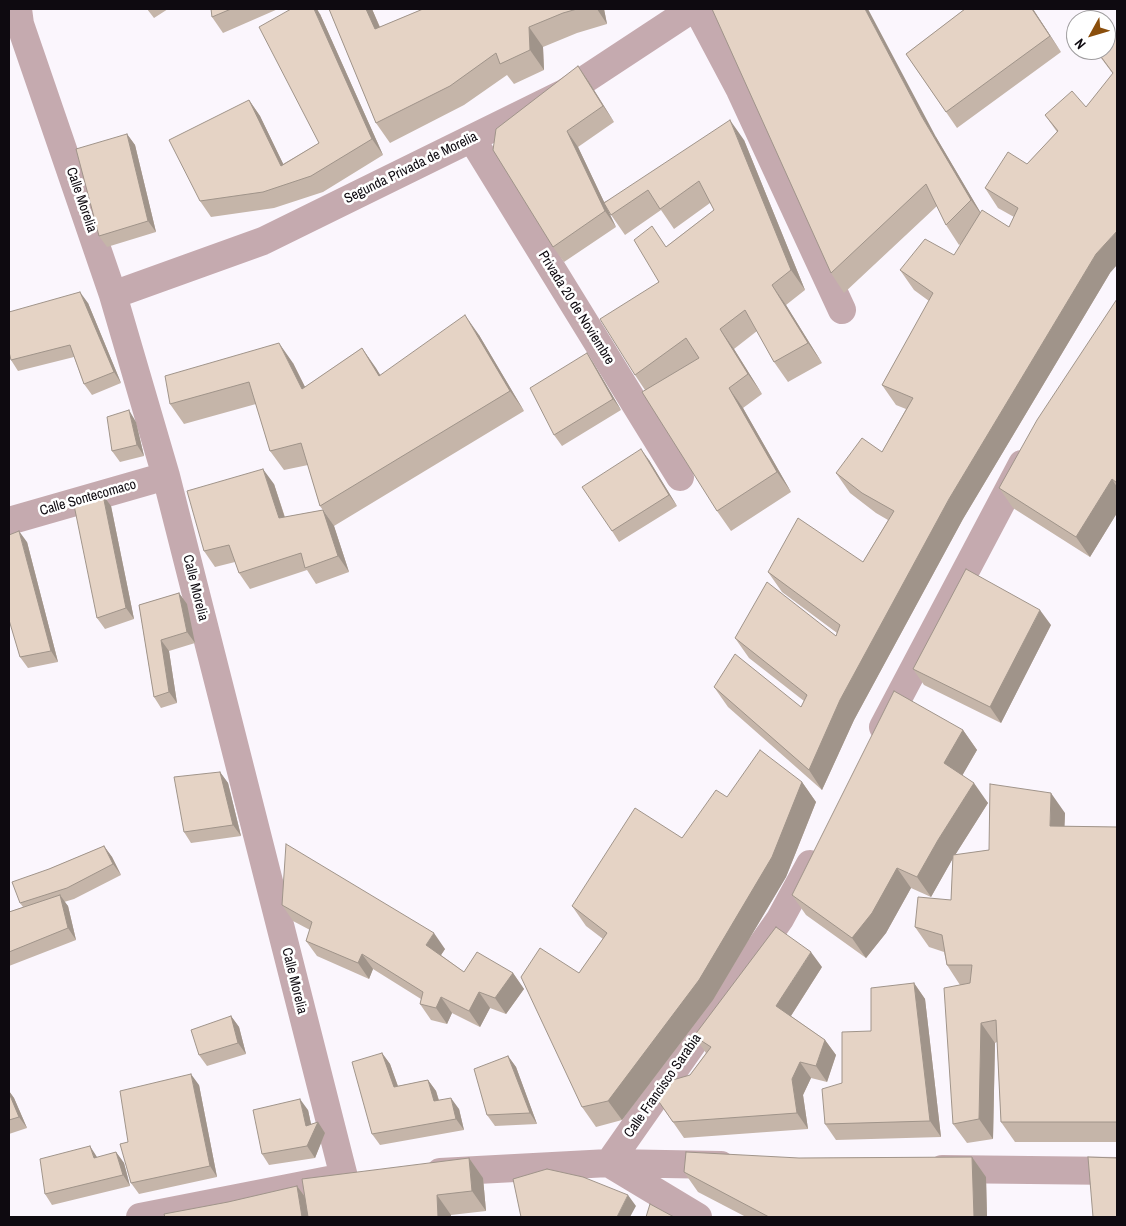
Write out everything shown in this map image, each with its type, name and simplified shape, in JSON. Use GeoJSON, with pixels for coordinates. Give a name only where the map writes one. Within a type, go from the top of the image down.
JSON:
{"type":"FeatureCollection","features":[{"type":"Feature","properties":{"kind":"street","name":"Segunda Privada de Morelia"},"geometry":{"type":"LineString","coordinates":[[113,295],[263,241],[566,92],[692,9]]}},
{"type":"Feature","properties":{"kind":"street"},"geometry":{"type":"LineString","coordinates":[[698,9],[740,90],[842,310]]}},
{"type":"Feature","properties":{"kind":"street","name":"Calle Morelia"},"geometry":{"type":"LineString","coordinates":[[16,19],[113,295],[166,476],[344,1177]]}},
{"type":"Feature","properties":{"kind":"street","name":"Privada 20 de Noviembre"},"geometry":{"type":"LineString","coordinates":[[472,138],[680,477]]}},
{"type":"Feature","properties":{"kind":"street"},"geometry":{"type":"LineString","coordinates":[[873,745],[1036,439]]}},
{"type":"Feature","properties":{"kind":"street","name":"Calle Sontecomaco"},"geometry":{"type":"LineString","coordinates":[[9,521],[166,476]]}},
{"type":"Feature","properties":{"kind":"street","name":"Calle Francisco Sarabia"},"geometry":{"type":"LineString","coordinates":[[609,1163],[780,919],[822,841]]}},
{"type":"Feature","properties":{"kind":"street"},"geometry":{"type":"LineString","coordinates":[[609,1163],[698,1217]]}},
{"type":"Feature","properties":{"kind":"street"},"geometry":{"type":"LineString","coordinates":[[413,1173],[609,1163],[748,1166]]}},
{"type":"Feature","properties":{"kind":"street"},"geometry":{"type":"LineString","coordinates":[[918,1168],[1117,1171]]}},
{"type":"Feature","properties":{"kind":"street"},"geometry":{"type":"LineString","coordinates":[[140,1217],[344,1177],[373,1175]]}},
{"type":"Feature","properties":{"kind":"building"},"geometry":{"type":"Polygon","coordinates":[[[211,9],[231,9],[212,17],[211,9]]]}},
{"type":"Feature","properties":{"kind":"building"},"geometry":{"type":"Polygon","coordinates":[[[291,9],[314,9],[372,139],[311,176],[263,192],[200,201],[169,140],[249,100],[281,166],[319,143],[259,27],[291,9]]]}},
{"type":"Feature","properties":{"kind":"building"},"geometry":{"type":"Polygon","coordinates":[[[329,9],[366,9],[375,29],[423,9],[577,9],[529,27],[530,50],[500,64],[496,53],[450,86],[376,123],[329,9]]]}},
{"type":"Feature","properties":{"kind":"building"},"geometry":{"type":"Polygon","coordinates":[[[712,9],[865,9],[922,117],[971,200],[946,225],[926,184],[831,273],[712,9]]]}},
{"type":"Feature","properties":{"kind":"building"},"geometry":{"type":"Polygon","coordinates":[[[965,9],[1032,9],[1050,36],[946,112],[906,54],[965,9]]]}},
{"type":"Feature","properties":{"kind":"building"},"geometry":{"type":"Polygon","coordinates":[[[1116,36],[1117,231],[1096,254],[949,499],[840,700],[809,770],[714,687],[735,654],[801,707],[807,695],[735,638],[767,582],[836,636],[840,625],[768,572],[798,518],[863,562],[894,511],[862,493],[836,473],[862,438],[882,452],[913,398],[882,385],[933,293],[900,270],[925,239],[954,255],[982,210],[1009,227],[1018,208],[985,188],[1008,152],[1027,164],[1058,131],[1045,115],[1072,91],[1086,107],[1113,73],[1103,60],[1116,60],[1116,36]]]}},
{"type":"Feature","properties":{"kind":"building"},"geometry":{"type":"Polygon","coordinates":[[[578,66],[603,106],[567,131],[605,211],[553,247],[493,150],[496,129],[578,66]]]}},
{"type":"Feature","properties":{"kind":"building"},"geometry":{"type":"Polygon","coordinates":[[[730,120],[791,270],[772,285],[808,343],[774,362],[745,310],[720,329],[748,374],[729,388],[777,472],[717,511],[642,392],[699,358],[686,338],[635,375],[600,319],[659,282],[634,240],[652,226],[666,247],[714,210],[699,181],[660,209],[648,190],[611,215],[604,203],[730,120]]]}},
{"type":"Feature","properties":{"kind":"building"},"geometry":{"type":"Polygon","coordinates":[[[127,134],[148,221],[99,236],[76,149],[127,134]]]}},
{"type":"Feature","properties":{"kind":"building"},"geometry":{"type":"Polygon","coordinates":[[[80,292],[114,372],[84,384],[70,345],[11,360],[9,352],[9,312],[80,292]]]}},
{"type":"Feature","properties":{"kind":"building"},"geometry":{"type":"Polygon","coordinates":[[[1117,299],[1117,483],[1112,479],[1076,537],[999,488],[1037,420],[1117,299]]]}},
{"type":"Feature","properties":{"kind":"building"},"geometry":{"type":"Polygon","coordinates":[[[465,315],[510,391],[320,506],[301,443],[270,451],[249,382],[170,404],[165,376],[279,343],[302,389],[362,348],[379,376],[465,315]]]}},
{"type":"Feature","properties":{"kind":"building"},"geometry":{"type":"Polygon","coordinates":[[[587,353],[613,399],[554,435],[530,388],[587,353]]]}},
{"type":"Feature","properties":{"kind":"building"},"geometry":{"type":"Polygon","coordinates":[[[129,410],[137,445],[112,451],[107,417],[129,410]]]}},
{"type":"Feature","properties":{"kind":"building"},"geometry":{"type":"Polygon","coordinates":[[[641,449],[669,495],[612,531],[582,487],[641,449]]]}},
{"type":"Feature","properties":{"kind":"building"},"geometry":{"type":"Polygon","coordinates":[[[263,469],[279,518],[323,510],[338,556],[305,568],[301,553],[239,573],[229,545],[204,551],[187,491],[263,469]]]}},
{"type":"Feature","properties":{"kind":"building"},"geometry":{"type":"Polygon","coordinates":[[[103,495],[126,608],[97,618],[74,505],[103,495]]]}},
{"type":"Feature","properties":{"kind":"building"},"geometry":{"type":"Polygon","coordinates":[[[19,531],[51,651],[20,657],[9,620],[9,535],[19,531]]]}},
{"type":"Feature","properties":{"kind":"building"},"geometry":{"type":"Polygon","coordinates":[[[966,569],[1040,610],[990,707],[913,669],[966,569]]]}},
{"type":"Feature","properties":{"kind":"building"},"geometry":{"type":"Polygon","coordinates":[[[179,593],[187,632],[161,640],[169,692],[154,697],[139,605],[179,593]]]}},
{"type":"Feature","properties":{"kind":"building"},"geometry":{"type":"Polygon","coordinates":[[[894,691],[963,730],[944,763],[974,783],[917,877],[897,868],[872,913],[852,938],[792,895],[894,691]]]}},
{"type":"Feature","properties":{"kind":"building"},"geometry":{"type":"Polygon","coordinates":[[[760,750],[802,782],[772,857],[699,980],[608,1101],[582,1107],[521,977],[540,948],[579,973],[607,933],[572,906],[635,808],[682,838],[716,790],[727,797],[760,750]]]}},
{"type":"Feature","properties":{"kind":"building"},"geometry":{"type":"Polygon","coordinates":[[[220,772],[233,825],[184,832],[174,777],[220,772]]]}},
{"type":"Feature","properties":{"kind":"building"},"geometry":{"type":"Polygon","coordinates":[[[990,784],[1051,793],[1050,826],[1117,827],[1117,1122],[1001,1122],[996,1020],[981,1023],[979,1119],[953,1124],[944,988],[970,983],[972,965],[947,965],[942,935],[915,927],[918,897],[951,900],[953,855],[989,850],[990,784]]]}},
{"type":"Feature","properties":{"kind":"building"},"geometry":{"type":"Polygon","coordinates":[[[286,844],[434,933],[426,945],[464,972],[477,952],[513,973],[495,998],[479,992],[469,1011],[441,997],[436,1008],[420,1004],[423,992],[362,954],[358,963],[306,941],[312,922],[282,905],[286,844]]]}},
{"type":"Feature","properties":{"kind":"building"},"geometry":{"type":"Polygon","coordinates":[[[104,846],[113,864],[67,888],[20,903],[12,882],[104,846]]]}},
{"type":"Feature","properties":{"kind":"building"},"geometry":{"type":"Polygon","coordinates":[[[60,895],[68,928],[9,952],[9,912],[60,895]]]}},
{"type":"Feature","properties":{"kind":"building"},"geometry":{"type":"Polygon","coordinates":[[[776,927],[811,952],[776,1006],[825,1040],[816,1066],[800,1062],[792,1079],[797,1113],[673,1122],[657,1099],[669,1081],[690,1075],[711,1047],[694,1036],[776,927]]]}},
{"type":"Feature","properties":{"kind":"building"},"geometry":{"type":"Polygon","coordinates":[[[914,983],[930,1121],[825,1124],[822,1089],[842,1083],[842,1032],[871,1031],[871,988],[914,983]]]}},
{"type":"Feature","properties":{"kind":"building"},"geometry":{"type":"Polygon","coordinates":[[[231,1016],[238,1043],[199,1055],[191,1030],[231,1016]]]}},
{"type":"Feature","properties":{"kind":"building"},"geometry":{"type":"Polygon","coordinates":[[[382,1053],[394,1087],[428,1080],[434,1101],[451,1098],[456,1119],[372,1134],[352,1062],[382,1053]]]}},
{"type":"Feature","properties":{"kind":"building"},"geometry":{"type":"Polygon","coordinates":[[[508,1056],[530,1113],[487,1115],[474,1069],[508,1056]]]}},
{"type":"Feature","properties":{"kind":"building"},"geometry":{"type":"Polygon","coordinates":[[[191,1074],[210,1166],[131,1183],[120,1144],[128,1142],[120,1091],[191,1074]]]}},
{"type":"Feature","properties":{"kind":"building"},"geometry":{"type":"Polygon","coordinates":[[[9,1093],[19,1117],[9,1120],[9,1093]]]}},
{"type":"Feature","properties":{"kind":"building"},"geometry":{"type":"Polygon","coordinates":[[[300,1099],[306,1126],[318,1122],[307,1146],[262,1154],[253,1110],[300,1099]]]}},
{"type":"Feature","properties":{"kind":"building"},"geometry":{"type":"Polygon","coordinates":[[[90,1146],[94,1158],[116,1152],[123,1175],[45,1194],[40,1159],[90,1146]]]}},
{"type":"Feature","properties":{"kind":"building"},"geometry":{"type":"Polygon","coordinates":[[[686,1152],[799,1158],[972,1157],[974,1217],[769,1217],[684,1172],[686,1152]]]}},
{"type":"Feature","properties":{"kind":"building"},"geometry":{"type":"Polygon","coordinates":[[[1088,1157],[1117,1158],[1117,1217],[1093,1217],[1088,1157]]]}},
{"type":"Feature","properties":{"kind":"building"},"geometry":{"type":"Polygon","coordinates":[[[469,1158],[472,1191],[437,1195],[438,1217],[308,1217],[302,1179],[469,1158]]]}},
{"type":"Feature","properties":{"kind":"building"},"geometry":{"type":"Polygon","coordinates":[[[547,1169],[583,1177],[628,1195],[617,1217],[521,1217],[513,1179],[547,1169]]]}},
{"type":"Feature","properties":{"kind":"building"},"geometry":{"type":"Polygon","coordinates":[[[297,1186],[302,1217],[165,1217],[164,1214],[228,1202],[297,1186]]]}},
{"type":"Feature","properties":{"kind":"building"},"geometry":{"type":"Polygon","coordinates":[[[650,1204],[674,1217],[646,1217],[650,1204]]]}}]}
